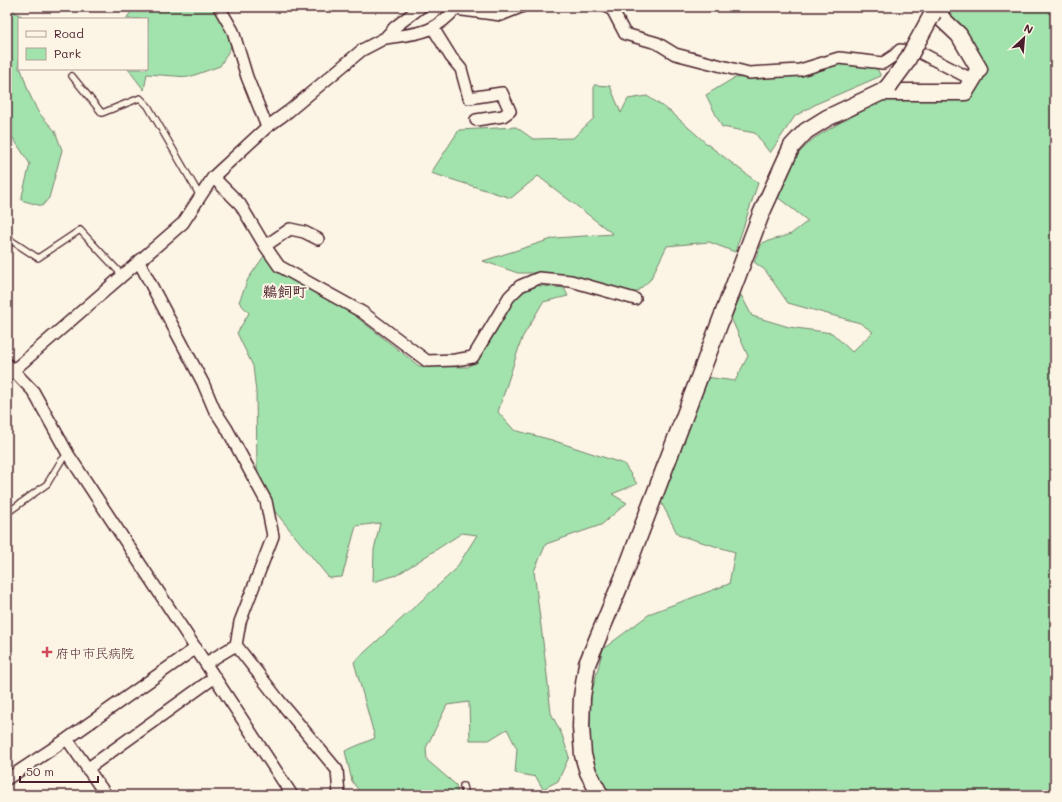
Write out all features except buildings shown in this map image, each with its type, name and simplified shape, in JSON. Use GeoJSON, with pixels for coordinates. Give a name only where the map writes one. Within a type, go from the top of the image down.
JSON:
{"type":"FeatureCollection","features":[{"type":"Feature","properties":{"kind":"street"},"geometry":{"type":"LineString","coordinates":[[219,7],[233,31],[247,76],[267,128]]}},
{"type":"Feature","properties":{"kind":"street"},"geometry":{"type":"LineString","coordinates":[[385,38],[395,26],[421,7]]}},
{"type":"Feature","properties":{"kind":"street"},"geometry":{"type":"LineString","coordinates":[[292,795],[68,454],[33,391],[9,371],[123,276],[183,223],[213,177],[267,128],[362,50],[385,38],[421,33],[433,28],[449,16],[456,8],[501,15],[521,7]]}},
{"type":"Feature","properties":{"kind":"street"},"geometry":{"type":"LineString","coordinates":[[608,7],[613,11],[625,34],[657,43],[675,54],[749,73],[800,70],[839,58],[883,63],[895,56],[900,50],[921,53],[973,80]]}},
{"type":"Feature","properties":{"kind":"street"},"geometry":{"type":"LineString","coordinates":[[885,90],[965,92],[973,80],[979,69],[959,35],[940,17],[937,9]]}},
{"type":"Feature","properties":{"kind":"street"},"geometry":{"type":"LineString","coordinates":[[600,795],[588,772],[582,748],[582,696],[587,664],[628,566],[761,214],[792,146],[806,131],[827,118],[885,90],[905,64],[937,9]]}},
{"type":"Feature","properties":{"kind":"street"},"geometry":{"type":"LineString","coordinates":[[433,28],[451,57],[461,69],[469,98],[502,93],[510,111],[503,116],[476,120]]}},
{"type":"Feature","properties":{"kind":"street"},"geometry":{"type":"LineString","coordinates":[[213,177],[240,204],[265,246],[279,266],[362,312],[427,361],[455,360],[473,357],[509,297],[520,286],[539,278],[571,281],[635,299]]}},
{"type":"Feature","properties":{"kind":"street"},"geometry":{"type":"LineString","coordinates":[[265,246],[290,229],[304,232],[318,239]]}},
{"type":"Feature","properties":{"kind":"street"},"geometry":{"type":"LineString","coordinates":[[139,262],[203,383],[214,409],[227,429],[266,501],[273,536],[240,622],[236,645],[337,770],[339,795]]}},
{"type":"Feature","properties":{"kind":"street"},"geometry":{"type":"LineString","coordinates":[[206,663],[236,645]]}},
{"type":"Feature","properties":{"kind":"street"},"geometry":{"type":"LineString","coordinates":[[7,779],[67,739],[196,648]]}},
{"type":"Feature","properties":{"kind":"street"},"geometry":{"type":"LineString","coordinates":[[87,769],[215,677]]}},
{"type":"Feature","properties":{"kind":"street"},"geometry":{"type":"LineString","coordinates":[[67,739],[106,795]]}},
{"type":"Feature","properties":{"kind":"lane"},"geometry":{"type":"LineString","coordinates":[[72,76],[102,113],[140,98],[148,106],[200,197]]}},
{"type":"Feature","properties":{"kind":"lane"},"geometry":{"type":"LineString","coordinates":[[7,235],[12,241],[38,258],[80,230],[123,276]]}},
{"type":"Feature","properties":{"kind":"lane"},"geometry":{"type":"LineString","coordinates":[[7,512],[48,484],[61,461],[68,454]]}},
{"type":"Feature","properties":{"kind":"lane"},"geometry":{"type":"LineString","coordinates":[[463,786],[466,795]]}},
{"type":"Feature","properties":{"kind":"green space"},"geometry":{"type":"Polygon","coordinates":[[[7,7],[24,18],[18,18],[18,70],[21,70],[29,93],[38,112],[55,131],[62,150],[49,198],[42,206],[21,200],[30,164],[13,138],[7,139],[7,7]]]}},
{"type":"Feature","properties":{"kind":"green space"},"geometry":{"type":"Polygon","coordinates":[[[131,7],[216,7],[221,15],[232,45],[220,66],[189,77],[147,74],[144,90],[129,70],[148,70],[148,18],[127,18],[133,9],[131,7]]]}},
{"type":"Feature","properties":{"kind":"green space"},"geometry":{"type":"Polygon","coordinates":[[[952,7],[1055,7],[1055,795],[607,795],[591,760],[590,729],[591,695],[603,649],[651,613],[729,584],[735,552],[678,535],[661,502],[679,444],[706,377],[735,381],[748,356],[731,318],[741,295],[752,316],[789,327],[832,333],[852,352],[873,332],[860,323],[788,303],[765,270],[754,262],[762,243],[791,234],[808,221],[776,196],[791,161],[813,139],[892,95],[969,94],[983,69],[944,10],[952,7]]]}},
{"type":"Feature","properties":{"kind":"green space"},"geometry":{"type":"Polygon","coordinates":[[[837,64],[876,67],[881,76],[818,103],[795,116],[770,153],[755,133],[722,127],[706,95],[734,78],[759,77],[837,64]]]}},
{"type":"Feature","properties":{"kind":"green space"},"geometry":{"type":"Polygon","coordinates":[[[594,85],[610,86],[621,113],[628,99],[647,96],[671,112],[707,144],[758,183],[735,252],[709,242],[667,246],[650,280],[634,294],[552,273],[518,273],[483,261],[555,238],[613,234],[538,176],[511,198],[431,173],[459,130],[516,127],[533,139],[573,138],[594,118],[594,85]]]}},
{"type":"Feature","properties":{"kind":"green space"},"geometry":{"type":"Polygon","coordinates":[[[264,256],[288,277],[349,311],[419,366],[468,367],[482,355],[515,299],[532,285],[564,288],[568,296],[543,302],[522,338],[498,412],[514,430],[552,440],[624,464],[637,484],[612,494],[627,503],[601,525],[546,544],[534,571],[551,713],[562,735],[569,757],[558,781],[543,789],[536,777],[515,773],[517,749],[507,729],[489,740],[470,740],[469,702],[447,705],[426,748],[427,760],[456,785],[458,795],[362,795],[352,781],[345,751],[375,738],[354,662],[455,570],[477,535],[462,533],[397,575],[373,582],[374,550],[380,523],[356,526],[342,577],[329,578],[273,509],[257,468],[256,392],[253,366],[237,333],[249,313],[239,302],[248,279],[264,256]]]}},
{"type":"Feature","properties":{"kind":"place","name":"府中市民病院"},"geometry":{"type":"Point","coordinates":[47,652]}},
{"type":"Feature","properties":{"kind":"district","name":"鵜飼町"},"geometry":{"type":"Point","coordinates":[285,291]}}]}
